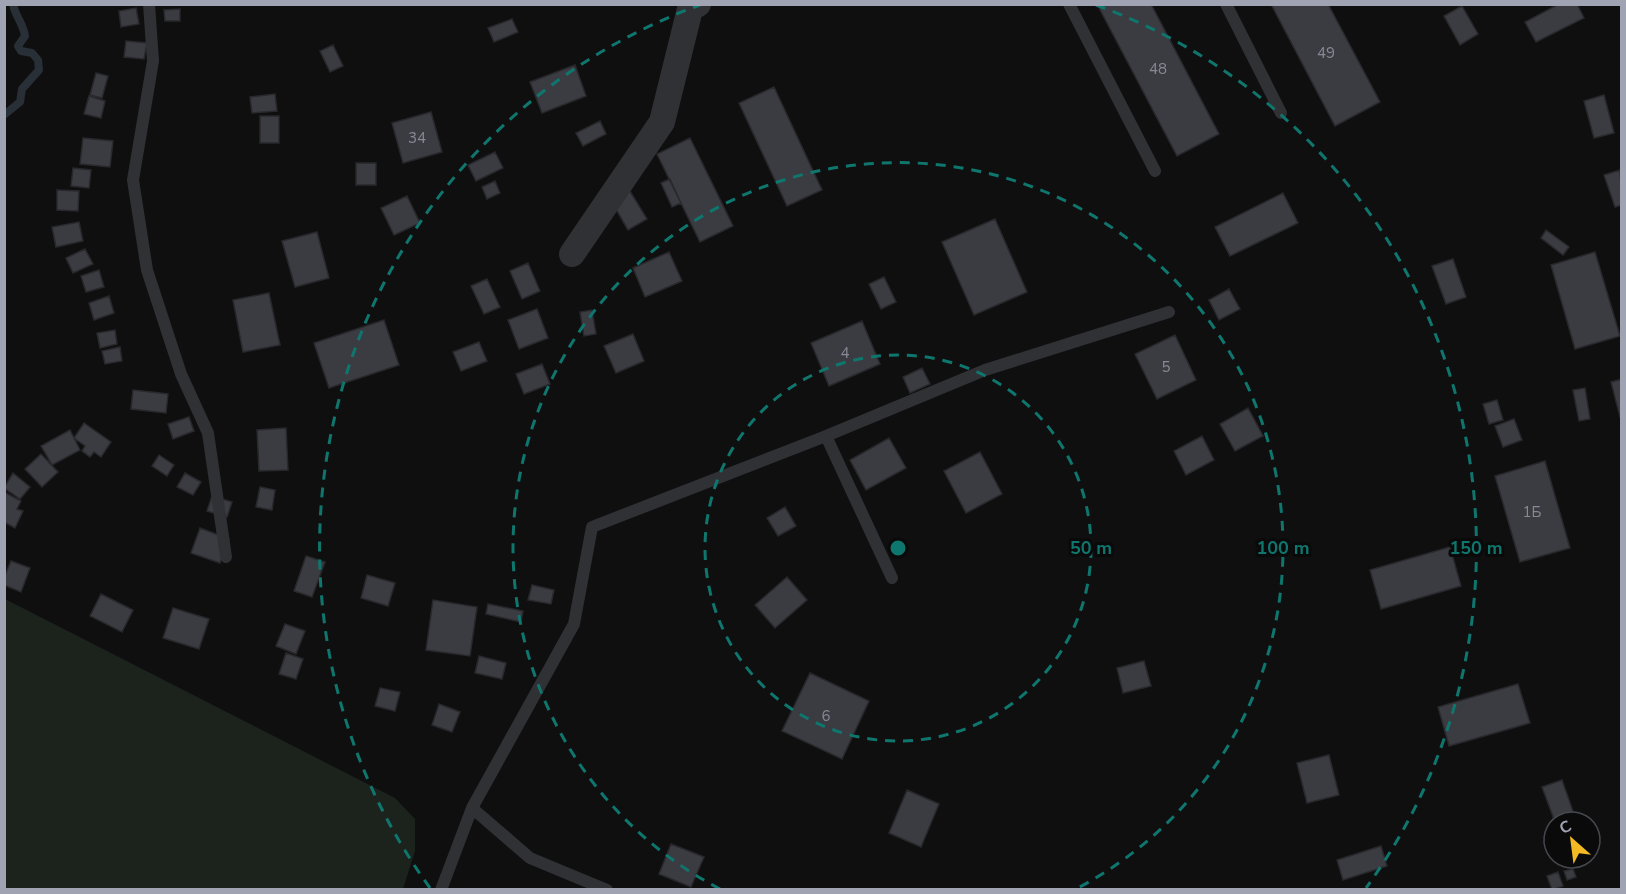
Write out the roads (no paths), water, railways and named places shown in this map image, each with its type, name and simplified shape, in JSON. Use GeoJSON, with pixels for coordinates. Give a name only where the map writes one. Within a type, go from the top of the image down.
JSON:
{"type":"FeatureCollection","features":[{"type":"Feature","properties":{"kind":"street"},"geometry":{"type":"LineString","coordinates":[[572,254],[662,122],[690,9],[698,4]]}},
{"type":"Feature","properties":{"kind":"lane"},"geometry":{"type":"LineString","coordinates":[[149,4],[153,61],[133,180],[147,270],[181,374],[208,433],[226,558]]}},
{"type":"Feature","properties":{"kind":"lane"},"geometry":{"type":"LineString","coordinates":[[1069,4],[1155,171]]}},
{"type":"Feature","properties":{"kind":"lane"},"geometry":{"type":"LineString","coordinates":[[1226,4],[1281,113]]}},
{"type":"Feature","properties":{"kind":"lane"},"geometry":{"type":"LineString","coordinates":[[441,890],[472,808],[574,624],[592,527],[826,436],[985,370],[1169,312]]}},
{"type":"Feature","properties":{"kind":"lane"},"geometry":{"type":"LineString","coordinates":[[826,436],[892,578]]}},
{"type":"Feature","properties":{"kind":"lane"},"geometry":{"type":"LineString","coordinates":[[472,808],[530,858],[607,890]]}},
{"type":"Feature","properties":{"kind":"waterway"},"geometry":{"type":"LineString","coordinates":[[4,115],[20,102],[22,89],[39,70],[38,60],[32,53],[21,51],[18,46],[25,36],[13,4]]}}]}
